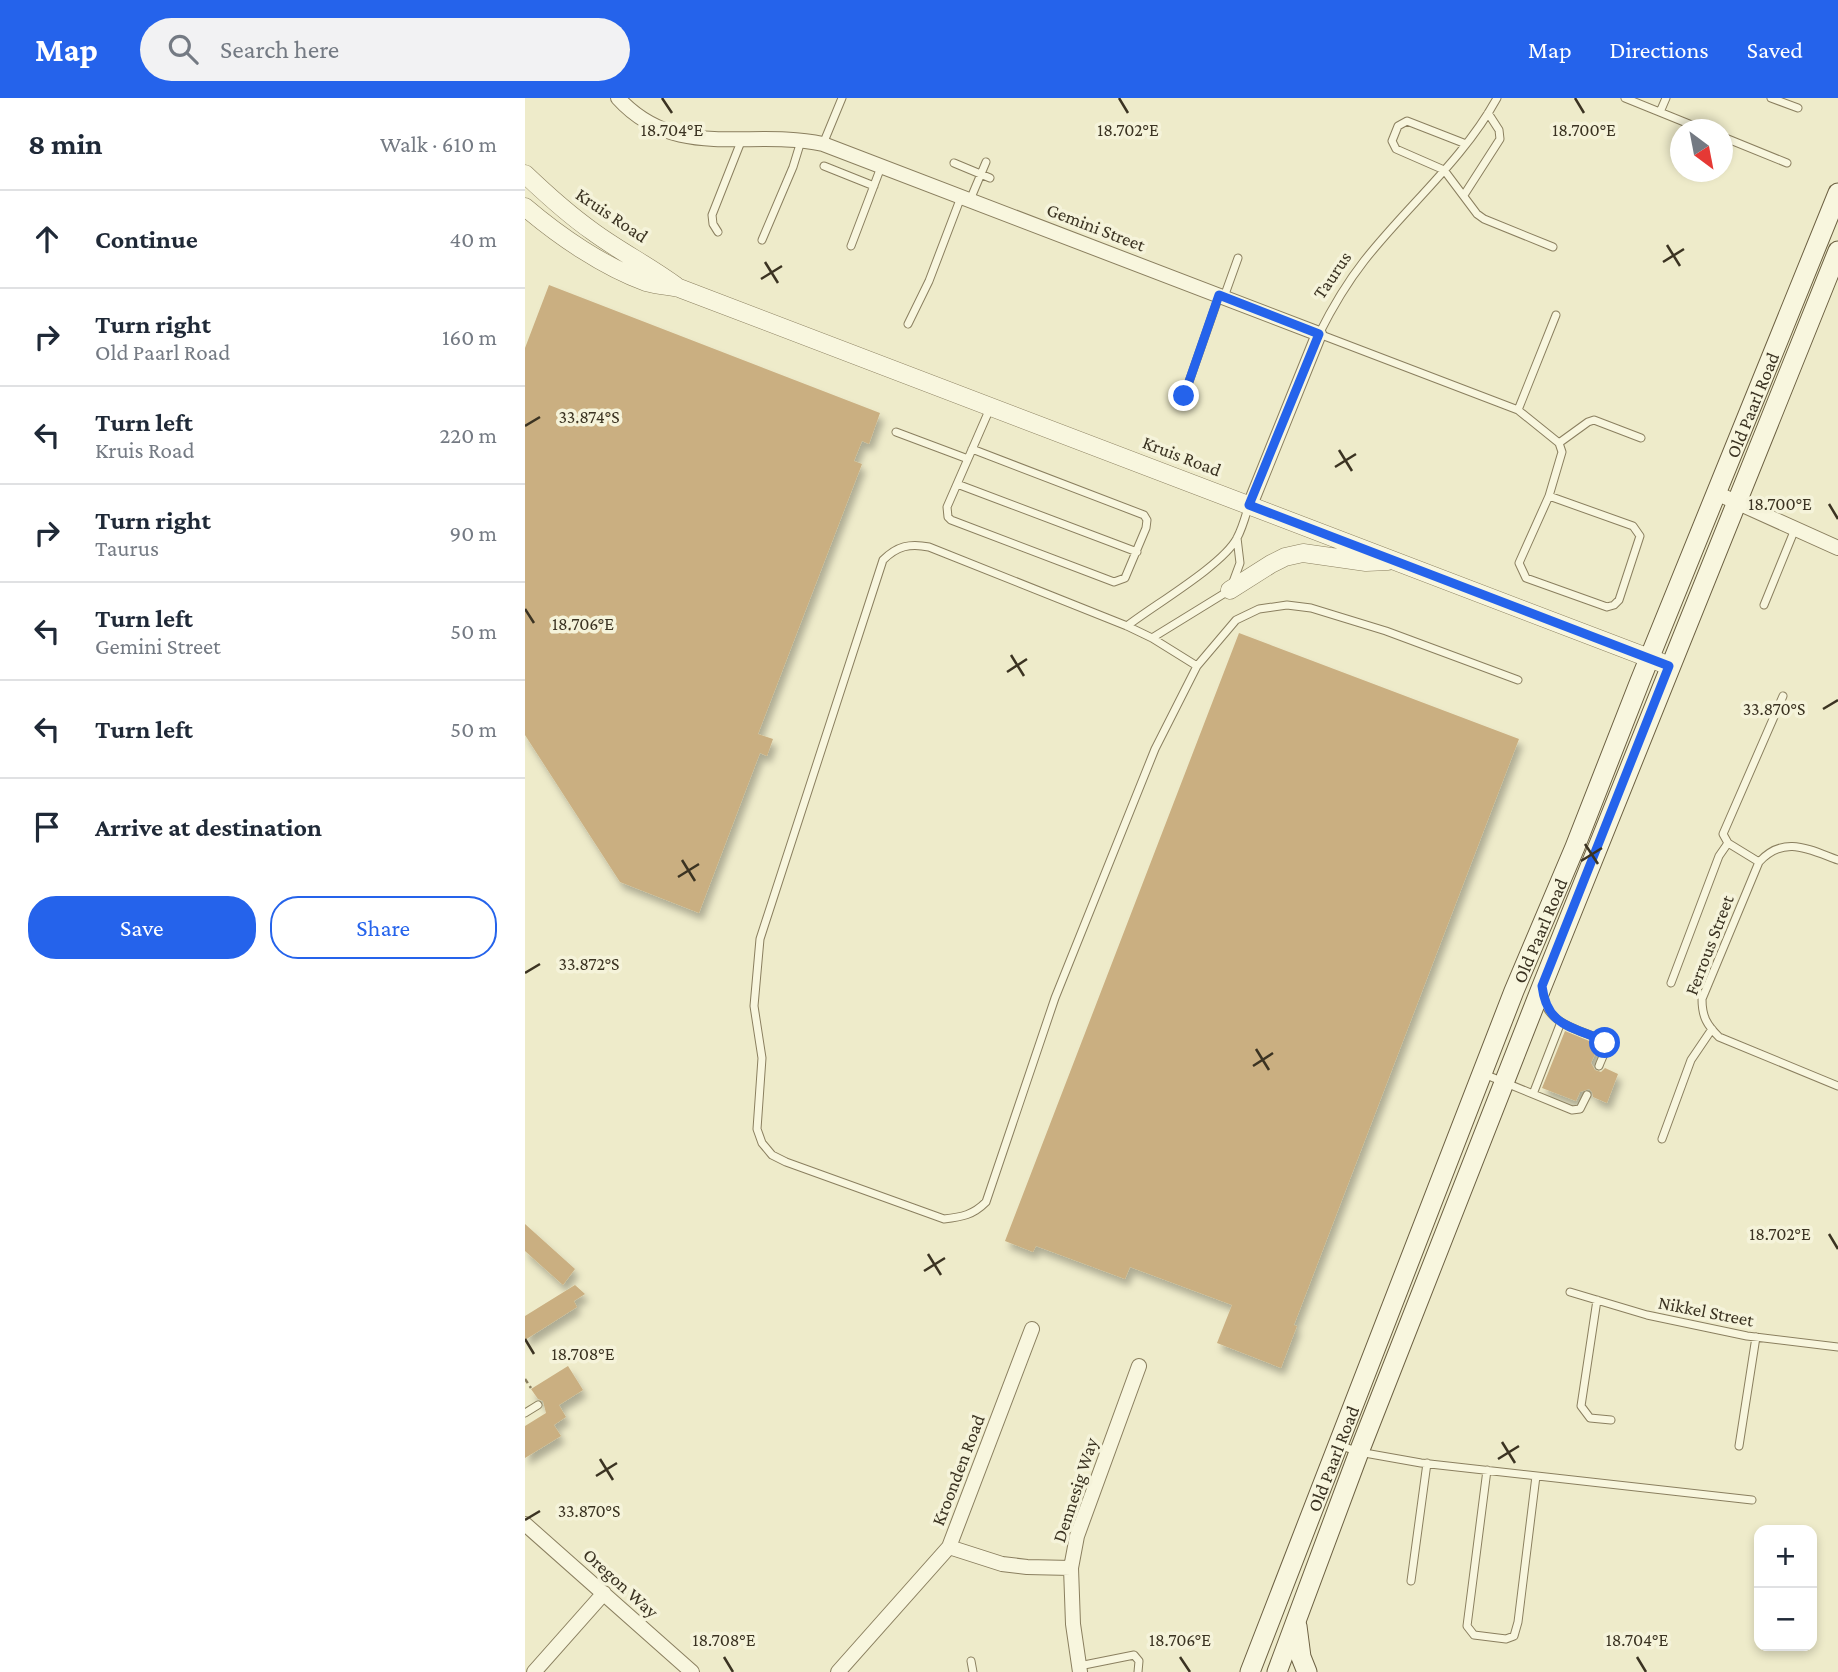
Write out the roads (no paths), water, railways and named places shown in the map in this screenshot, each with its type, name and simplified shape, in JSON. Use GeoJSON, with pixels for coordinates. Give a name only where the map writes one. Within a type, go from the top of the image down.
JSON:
{"type":"FeatureCollection","features":[{"type":"Feature","properties":{"kind":"main road","name":"Old Paarl Road"},"geometry":{"type":"LineString","coordinates":[[1249,1672],[1482,1073],[1838,193]]}},
{"type":"Feature","properties":{"kind":"main road","name":"Old Paarl Road"},"geometry":{"type":"LineString","coordinates":[[1277,1672],[1359,1452],[1542,986],[1838,251]]}},
{"type":"Feature","properties":{"kind":"main road"},"geometry":{"type":"LineString","coordinates":[[1297,1618],[1297,1641],[1307,1672]]}},
{"type":"Feature","properties":{"kind":"street","name":"Gemini Street"},"geometry":{"type":"LineString","coordinates":[[618,98],[640,118],[683,137],[823,144],[1319,334]]}},
{"type":"Feature","properties":{"kind":"street","name":"Kruis Road"},"geometry":{"type":"LineString","coordinates":[[525,174],[594,233],[649,265],[679,288]]}},
{"type":"Feature","properties":{"kind":"street","name":"Kruis Road"},"geometry":{"type":"LineString","coordinates":[[525,207],[543,223],[593,256],[647,282],[679,288],[1669,666]]}},
{"type":"Feature","properties":{"kind":"street","name":"Taurus"},"geometry":{"type":"LineString","coordinates":[[1249,505],[1319,334]]}},
{"type":"Feature","properties":{"kind":"street"},"geometry":{"type":"LineString","coordinates":[[1716,492],[1838,548]]}},
{"type":"Feature","properties":{"kind":"street"},"geometry":{"type":"LineString","coordinates":[[1230,590],[1271,564],[1303,553],[1366,562],[1395,560]]}},
{"type":"Feature","properties":{"kind":"street","name":"Kroonden Road"},"geometry":{"type":"LineString","coordinates":[[838,1672],[949,1547],[1032,1329]]}},
{"type":"Feature","properties":{"kind":"street","name":"Dennesig Way"},"geometry":{"type":"LineString","coordinates":[[1079,1669],[1073,1624],[1071,1568],[1084,1516],[1139,1366]]}},
{"type":"Feature","properties":{"kind":"street","name":"Oregon Way"},"geometry":{"type":"LineString","coordinates":[[525,1524],[692,1672]]}},
{"type":"Feature","properties":{"kind":"street"},"geometry":{"type":"LineString","coordinates":[[949,1547],[1002,1564],[1071,1568]]}},
{"type":"Feature","properties":{"kind":"street"},"geometry":{"type":"LineString","coordinates":[[534,1672],[604,1593]]}},
{"type":"Feature","properties":{"kind":"lane"},"geometry":{"type":"LineString","coordinates":[[823,144],[842,98]]}},
{"type":"Feature","properties":{"kind":"lane","name":"Taurus"},"geometry":{"type":"LineString","coordinates":[[1319,334],[1336,300],[1365,260],[1466,144],[1497,98]]}},
{"type":"Feature","properties":{"kind":"lane"},"geometry":{"type":"LineString","coordinates":[[1625,98],[1677,119]]}},
{"type":"Feature","properties":{"kind":"lane"},"geometry":{"type":"LineString","coordinates":[[1660,112],[1666,98]]}},
{"type":"Feature","properties":{"kind":"lane"},"geometry":{"type":"LineString","coordinates":[[1771,98],[1798,108]]}},
{"type":"Feature","properties":{"kind":"lane"},"geometry":{"type":"LineString","coordinates":[[1464,195],[1500,139],[1499,130],[1488,113]]}},
{"type":"Feature","properties":{"kind":"lane"},"geometry":{"type":"LineString","coordinates":[[1466,144],[1406,121],[1398,126],[1392,141],[1396,149],[1444,170],[1477,214],[1484,219],[1553,247]]}},
{"type":"Feature","properties":{"kind":"lane"},"geometry":{"type":"LineString","coordinates":[[719,232],[713,224],[712,215],[742,139]]}},
{"type":"Feature","properties":{"kind":"lane"},"geometry":{"type":"LineString","coordinates":[[762,240],[802,141]]}},
{"type":"Feature","properties":{"kind":"lane"},"geometry":{"type":"LineString","coordinates":[[1733,141],[1787,163]]}},
{"type":"Feature","properties":{"kind":"lane"},"geometry":{"type":"LineString","coordinates":[[908,324],[966,198],[986,162]]}},
{"type":"Feature","properties":{"kind":"lane"},"geometry":{"type":"LineString","coordinates":[[954,163],[991,178]]}},
{"type":"Feature","properties":{"kind":"lane"},"geometry":{"type":"LineString","coordinates":[[824,166],[874,186]]}},
{"type":"Feature","properties":{"kind":"lane"},"geometry":{"type":"LineString","coordinates":[[851,246],[882,166]]}},
{"type":"Feature","properties":{"kind":"lane"},"geometry":{"type":"LineString","coordinates":[[1184,396],[1238,258]]}},
{"type":"Feature","properties":{"kind":"lane"},"geometry":{"type":"LineString","coordinates":[[1518,410],[1556,315]]}},
{"type":"Feature","properties":{"kind":"lane","name":"Gemini Street"},"geometry":{"type":"LineString","coordinates":[[1319,334],[1518,410],[1559,443]]}},
{"type":"Feature","properties":{"kind":"lane"},"geometry":{"type":"LineString","coordinates":[[972,450],[1144,515],[1147,520],[1146,528],[1125,578],[1114,582],[948,517],[947,507],[991,406]]}},
{"type":"Feature","properties":{"kind":"lane"},"geometry":{"type":"LineString","coordinates":[[1549,496],[1638,530],[1640,536],[1615,605],[1607,607],[1526,578],[1519,563],[1549,496],[1562,452],[1559,443],[1594,420],[1641,438]]}},
{"type":"Feature","properties":{"kind":"lane"},"geometry":{"type":"LineString","coordinates":[[896,432],[968,459]]}},
{"type":"Feature","properties":{"kind":"lane"},"geometry":{"type":"LineString","coordinates":[[957,484],[1137,552]]}},
{"type":"Feature","properties":{"kind":"lane"},"geometry":{"type":"LineString","coordinates":[[1127,626],[1213,565],[1237,538],[1249,505]]}},
{"type":"Feature","properties":{"kind":"lane"},"geometry":{"type":"LineString","coordinates":[[1764,605],[1795,529]]}},
{"type":"Feature","properties":{"kind":"lane"},"geometry":{"type":"LineString","coordinates":[[1152,638],[1230,590],[1240,563],[1241,552],[1237,538]]}},
{"type":"Feature","properties":{"kind":"lane"},"geometry":{"type":"LineString","coordinates":[[1196,666],[1152,638],[1127,626],[929,547],[916,544],[904,546],[892,551],[883,560],[760,939],[754,1006],[762,1058],[757,1129],[762,1143],[772,1155],[786,1163],[944,1219],[963,1217],[977,1211],[986,1202],[1055,998],[1118,835],[1155,749],[1196,666],[1236,620],[1259,609],[1287,605],[1311,608],[1386,631],[1518,681]]}},
{"type":"Feature","properties":{"kind":"lane"},"geometry":{"type":"LineString","coordinates":[[1783,696],[1723,834],[1728,843],[1759,862],[1768,852],[1791,845],[1838,860]]}},
{"type":"Feature","properties":{"kind":"lane"},"geometry":{"type":"LineString","coordinates":[[1671,983],[1719,856],[1728,843]]}},
{"type":"Feature","properties":{"kind":"lane","name":"Ferrous Street"},"geometry":{"type":"LineString","coordinates":[[1711,1030],[1702,1013],[1702,999],[1759,862]]}},
{"type":"Feature","properties":{"kind":"lane"},"geometry":{"type":"LineString","coordinates":[[1542,986],[1547,1009],[1555,1020],[1603,1040],[1605,1051],[1599,1066]]}},
{"type":"Feature","properties":{"kind":"lane"},"geometry":{"type":"LineString","coordinates":[[1533,1094],[1561,1022]]}},
{"type":"Feature","properties":{"kind":"lane"},"geometry":{"type":"LineString","coordinates":[[1662,1139],[1691,1060],[1711,1030],[1719,1037],[1838,1086]]}},
{"type":"Feature","properties":{"kind":"lane"},"geometry":{"type":"LineString","coordinates":[[1482,1073],[1576,1110],[1583,1105],[1587,1095]]}},
{"type":"Feature","properties":{"kind":"lane","name":"Nikkel Street"},"geometry":{"type":"LineString","coordinates":[[1570,1292],[1647,1315],[1756,1337],[1838,1347]]}},
{"type":"Feature","properties":{"kind":"lane"},"geometry":{"type":"LineString","coordinates":[[1597,1300],[1583,1377],[1581,1406],[1590,1418],[1611,1420]]}},
{"type":"Feature","properties":{"kind":"lane"},"geometry":{"type":"LineString","coordinates":[[1739,1446],[1756,1337]]}},
{"type":"Feature","properties":{"kind":"lane"},"geometry":{"type":"LineString","coordinates":[[525,1413],[538,1405]]}},
{"type":"Feature","properties":{"kind":"lane"},"geometry":{"type":"LineString","coordinates":[[1338,1444],[1359,1452],[1427,1464],[1752,1500]]}},
{"type":"Feature","properties":{"kind":"lane"},"geometry":{"type":"LineString","coordinates":[[1411,1581],[1427,1464]]}},
{"type":"Feature","properties":{"kind":"lane"},"geometry":{"type":"LineString","coordinates":[[1487,1470],[1467,1626],[1473,1635],[1506,1639],[1514,1636],[1536,1476]]}},
{"type":"Feature","properties":{"kind":"lane"},"geometry":{"type":"LineString","coordinates":[[1079,1669],[1133,1656],[1139,1661],[1138,1672]]}},
{"type":"Feature","properties":{"kind":"lane"},"geometry":{"type":"LineString","coordinates":[[971,1661],[973,1672]]}}]}
